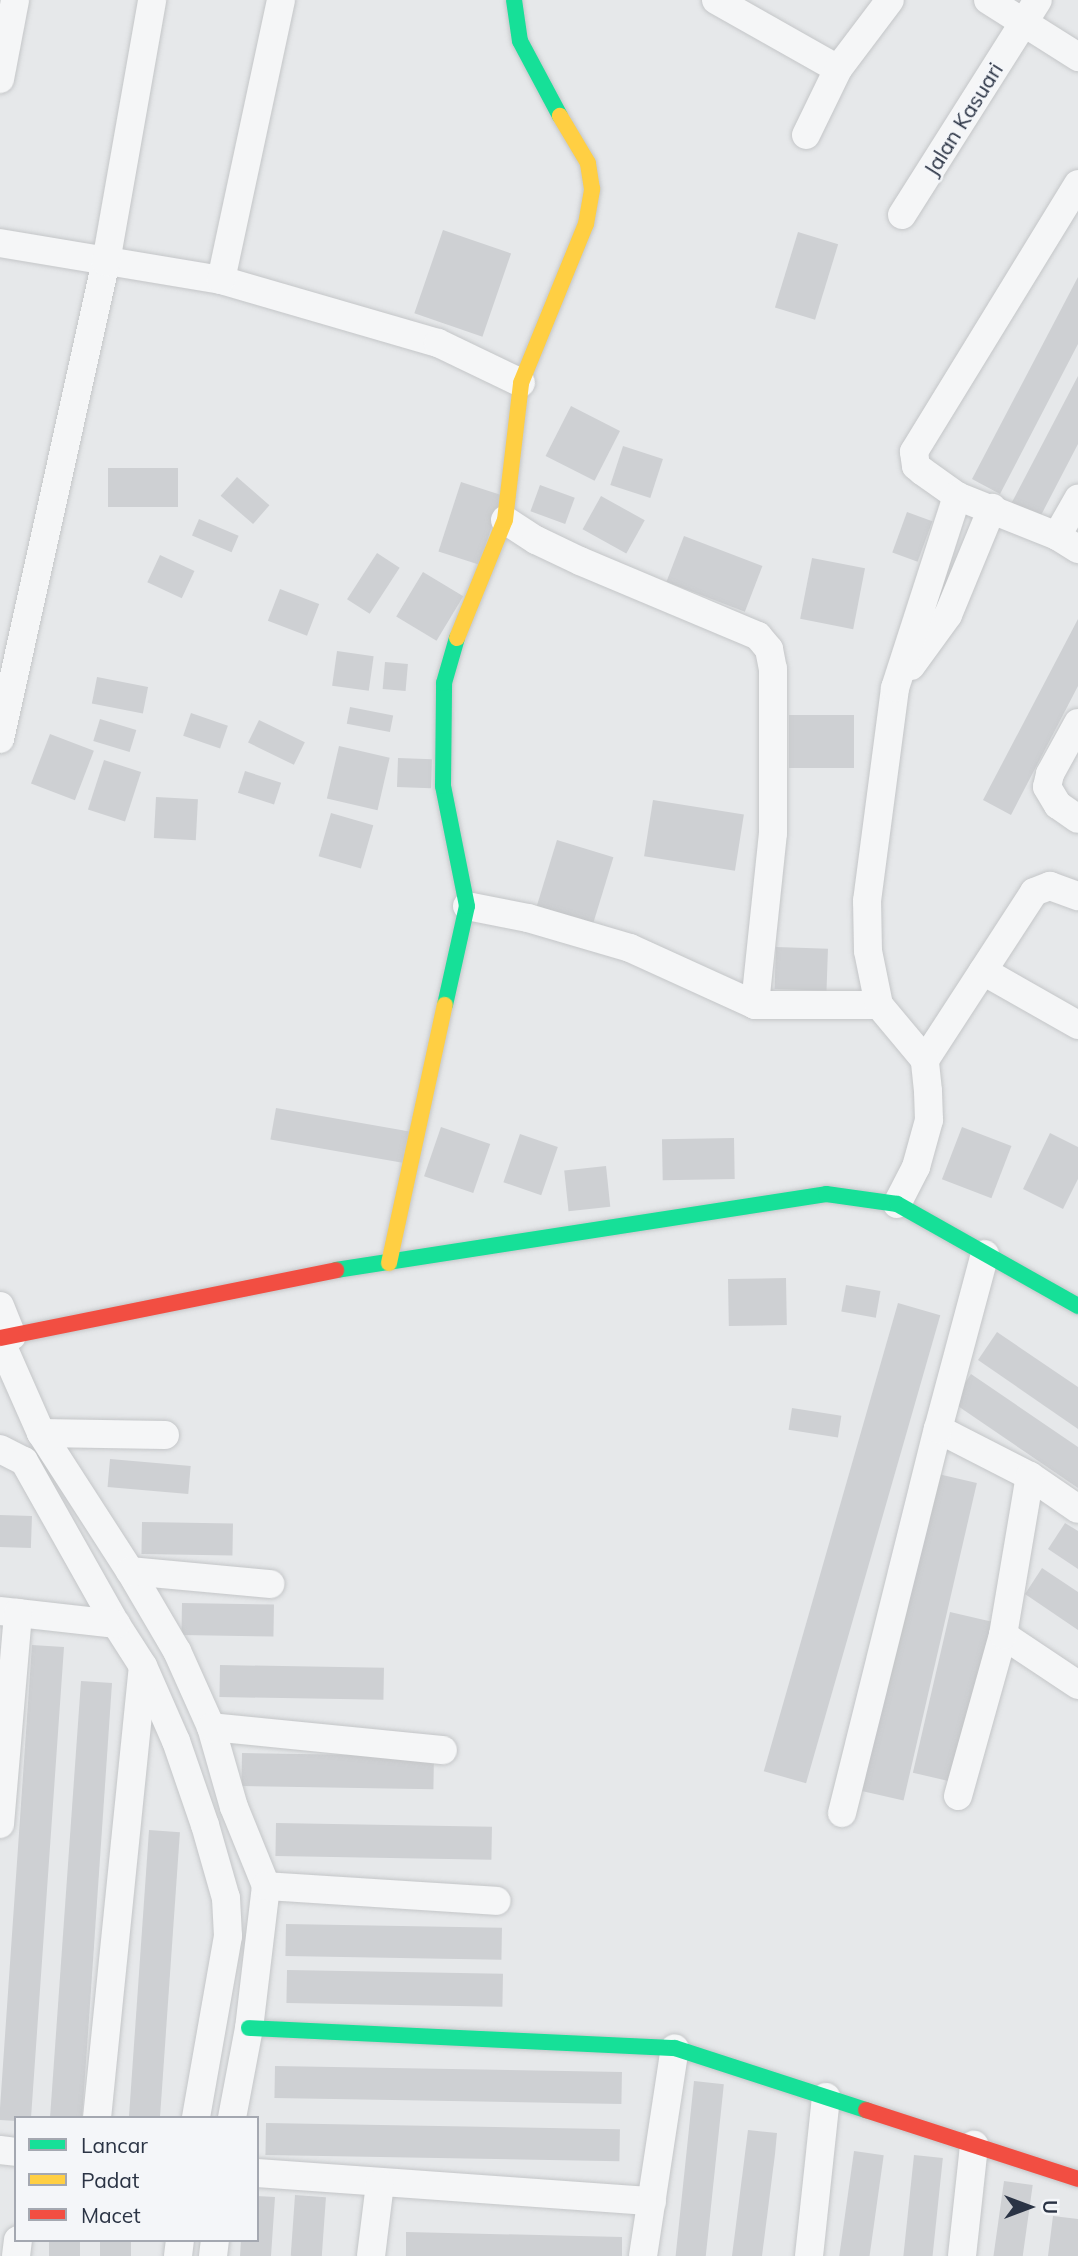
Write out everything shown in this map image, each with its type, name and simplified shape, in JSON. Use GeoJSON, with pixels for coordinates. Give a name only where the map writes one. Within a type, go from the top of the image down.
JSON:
{"type":"FeatureCollection","features":[{"type":"Feature","properties":{"kind":"street"},"geometry":{"type":"LineString","coordinates":[[0,79],[15,0]]}},
{"type":"Feature","properties":{"kind":"street"},"geometry":{"type":"LineString","coordinates":[[0,739],[106,262],[152,0]]}},
{"type":"Feature","properties":{"kind":"street"},"geometry":{"type":"LineString","coordinates":[[221,280],[281,0]]}},
{"type":"Feature","properties":{"kind":"street"},"geometry":{"type":"LineString","coordinates":[[389,1263],[467,906],[443,786],[444,683],[454,644],[505,520],[521,383],[586,224],[592,190],[588,163],[539,81],[520,41],[514,0]]}},
{"type":"Feature","properties":{"kind":"street"},"geometry":{"type":"LineString","coordinates":[[716,0],[838,69]]}},
{"type":"Feature","properties":{"kind":"street"},"geometry":{"type":"LineString","coordinates":[[806,135],[838,69],[890,0]]}},
{"type":"Feature","properties":{"kind":"street"},"geometry":{"type":"LineString","coordinates":[[988,0],[1031,12],[1078,57]]}},
{"type":"Feature","properties":{"kind":"street","name":"Jalan Kasuari"},"geometry":{"type":"LineString","coordinates":[[902,215],[1031,12]]}},
{"type":"Feature","properties":{"kind":"street"},"geometry":{"type":"LineString","coordinates":[[1078,184],[914,452],[916,466],[957,496],[992,508],[1067,543],[1078,499]]}},
{"type":"Feature","properties":{"kind":"street"},"geometry":{"type":"LineString","coordinates":[[0,243],[221,280],[438,342],[521,383]]}},
{"type":"Feature","properties":{"kind":"street"},"geometry":{"type":"LineString","coordinates":[[897,1204],[916,1167],[929,1120],[925,1060],[879,1004],[868,951],[867,901],[895,688],[957,496]]}},
{"type":"Feature","properties":{"kind":"street"},"geometry":{"type":"LineString","coordinates":[[895,688],[948,615],[992,508]]}},
{"type":"Feature","properties":{"kind":"street"},"geometry":{"type":"LineString","coordinates":[[505,520],[536,540],[580,561],[758,636],[769,649],[773,669],[773,833],[755,1004]]}},
{"type":"Feature","properties":{"kind":"street"},"geometry":{"type":"LineString","coordinates":[[1078,723],[1050,774],[1047,787],[1058,805],[1078,819]]}},
{"type":"Feature","properties":{"kind":"street"},"geometry":{"type":"LineString","coordinates":[[925,1060],[1034,891],[1050,886],[1078,896]]}},
{"type":"Feature","properties":{"kind":"street"},"geometry":{"type":"LineString","coordinates":[[467,906],[528,918],[630,948],[755,1004],[879,1004]]}},
{"type":"Feature","properties":{"kind":"street"},"geometry":{"type":"LineString","coordinates":[[983,971],[1078,1025]]}},
{"type":"Feature","properties":{"kind":"street"},"geometry":{"type":"LineString","coordinates":[[4,1338],[143,1307],[389,1263],[826,1194],[897,1204],[1078,1306]]}},
{"type":"Feature","properties":{"kind":"street"},"geometry":{"type":"LineString","coordinates":[[842,1813],[938,1429],[985,1254]]}},
{"type":"Feature","properties":{"kind":"street"},"geometry":{"type":"LineString","coordinates":[[0,1306],[4,1338],[41,1433],[130,1570],[177,1651],[211,1727],[234,1807],[266,1886],[249,2028],[232,2116]]}},
{"type":"Feature","properties":{"kind":"street"},"geometry":{"type":"LineString","coordinates":[[938,1429],[1030,1476],[1078,1509]]}},
{"type":"Feature","properties":{"kind":"street"},"geometry":{"type":"LineString","coordinates":[[41,1433],[165,1435]]}},
{"type":"Feature","properties":{"kind":"street"},"geometry":{"type":"LineString","coordinates":[[0,1449],[24,1461],[116,1624],[143,1666],[176,1741],[226,1898],[228,1936],[196,2116]]}},
{"type":"Feature","properties":{"kind":"street"},"geometry":{"type":"LineString","coordinates":[[958,1797],[1003,1635],[1030,1476]]}},
{"type":"Feature","properties":{"kind":"street"},"geometry":{"type":"LineString","coordinates":[[130,1570],[270,1584]]}},
{"type":"Feature","properties":{"kind":"street"},"geometry":{"type":"LineString","coordinates":[[0,1824],[9,1612],[116,1624]]}},
{"type":"Feature","properties":{"kind":"street"},"geometry":{"type":"LineString","coordinates":[[1003,1635],[1078,1685]]}},
{"type":"Feature","properties":{"kind":"street"},"geometry":{"type":"LineString","coordinates":[[97,2116],[143,1666]]}},
{"type":"Feature","properties":{"kind":"street"},"geometry":{"type":"LineString","coordinates":[[211,1727],[443,1750]]}},
{"type":"Feature","properties":{"kind":"street"},"geometry":{"type":"LineString","coordinates":[[266,1886],[497,1901]]}},
{"type":"Feature","properties":{"kind":"street"},"geometry":{"type":"LineString","coordinates":[[249,2028],[675,2048],[1078,2179]]}},
{"type":"Feature","properties":{"kind":"street"},"geometry":{"type":"LineString","coordinates":[[643,2256],[675,2048]]}},
{"type":"Feature","properties":{"kind":"street"},"geometry":{"type":"LineString","coordinates":[[810,2256],[826,2097]]}},
{"type":"Feature","properties":{"kind":"street"},"geometry":{"type":"LineString","coordinates":[[962,2256],[974,2145]]}},
{"type":"Feature","properties":{"kind":"street"},"geometry":{"type":"LineString","coordinates":[[259,2174],[652,2201]]}},
{"type":"Feature","properties":{"kind":"street"},"geometry":{"type":"LineString","coordinates":[[371,2256],[380,2184]]}},
{"type":"Feature","properties":{"kind":"building"},"geometry":{"type":"Polygon","coordinates":[[[443,230],[511,253],[482,337],[414,313],[443,230]]]}},
{"type":"Feature","properties":{"kind":"building"},"geometry":{"type":"Polygon","coordinates":[[[798,232],[838,244],[815,320],[775,308],[798,232]]]}},
{"type":"Feature","properties":{"kind":"building"},"geometry":{"type":"Polygon","coordinates":[[[1078,277],[1078,344],[1000,494],[972,479],[1078,277]]]}},
{"type":"Feature","properties":{"kind":"building"},"geometry":{"type":"Polygon","coordinates":[[[1078,376],[1078,444],[1039,519],[1011,504],[1078,376]]]}},
{"type":"Feature","properties":{"kind":"building"},"geometry":{"type":"Polygon","coordinates":[[[571,406],[620,431],[595,481],[546,456],[571,406]]]}},
{"type":"Feature","properties":{"kind":"building"},"geometry":{"type":"Polygon","coordinates":[[[623,446],[663,459],[650,498],[610,485],[623,446]]]}},
{"type":"Feature","properties":{"kind":"building"},"geometry":{"type":"Polygon","coordinates":[[[108,468],[178,468],[178,507],[108,507],[108,468]]]}},
{"type":"Feature","properties":{"kind":"building"},"geometry":{"type":"Polygon","coordinates":[[[237,477],[269,505],[253,524],[221,496],[237,477]]]}},
{"type":"Feature","properties":{"kind":"building"},"geometry":{"type":"Polygon","coordinates":[[[461,482],[502,495],[479,565],[438,551],[461,482]]]}},
{"type":"Feature","properties":{"kind":"building"},"geometry":{"type":"Polygon","coordinates":[[[540,485],[575,498],[565,524],[530,511],[540,485]]]}},
{"type":"Feature","properties":{"kind":"building"},"geometry":{"type":"Polygon","coordinates":[[[601,496],[645,520],[626,553],[583,529],[601,496]]]}},
{"type":"Feature","properties":{"kind":"building"},"geometry":{"type":"Polygon","coordinates":[[[907,512],[932,521],[918,562],[892,552],[907,512]]]}},
{"type":"Feature","properties":{"kind":"building"},"geometry":{"type":"Polygon","coordinates":[[[199,519],[239,536],[232,552],[192,536],[199,519]]]}},
{"type":"Feature","properties":{"kind":"building"},"geometry":{"type":"Polygon","coordinates":[[[684,536],[762,566],[745,612],[666,582],[684,536]]]}},
{"type":"Feature","properties":{"kind":"building"},"geometry":{"type":"Polygon","coordinates":[[[377,553],[400,568],[370,614],[347,599],[377,553]]]}},
{"type":"Feature","properties":{"kind":"building"},"geometry":{"type":"Polygon","coordinates":[[[160,555],[194,571],[182,598],[147,582],[160,555]]]}},
{"type":"Feature","properties":{"kind":"building"},"geometry":{"type":"Polygon","coordinates":[[[812,558],[865,568],[853,629],[800,619],[812,558]]]}},
{"type":"Feature","properties":{"kind":"building"},"geometry":{"type":"Polygon","coordinates":[[[423,572],[463,596],[437,641],[396,617],[423,572]]]}},
{"type":"Feature","properties":{"kind":"building"},"geometry":{"type":"Polygon","coordinates":[[[280,589],[319,604],[307,636],[268,621],[280,589]]]}},
{"type":"Feature","properties":{"kind":"building"},"geometry":{"type":"Polygon","coordinates":[[[1078,619],[1078,686],[1011,815],[983,800],[1078,619]]]}},
{"type":"Feature","properties":{"kind":"building"},"geometry":{"type":"Polygon","coordinates":[[[337,651],[374,656],[369,691],[332,686],[337,651]]]}},
{"type":"Feature","properties":{"kind":"building"},"geometry":{"type":"Polygon","coordinates":[[[385,662],[408,664],[406,691],[383,689],[385,662]]]}},
{"type":"Feature","properties":{"kind":"building"},"geometry":{"type":"Polygon","coordinates":[[[97,677],[148,687],[143,713],[92,704],[97,677]]]}},
{"type":"Feature","properties":{"kind":"building"},"geometry":{"type":"Polygon","coordinates":[[[350,707],[393,715],[390,732],[347,724],[350,707]]]}},
{"type":"Feature","properties":{"kind":"building"},"geometry":{"type":"Polygon","coordinates":[[[191,713],[228,726],[220,748],[183,736],[191,713]]]}},
{"type":"Feature","properties":{"kind":"building"},"geometry":{"type":"Polygon","coordinates":[[[789,715],[854,715],[854,768],[789,768],[789,715]]]}},
{"type":"Feature","properties":{"kind":"building"},"geometry":{"type":"Polygon","coordinates":[[[100,719],[136,730],[130,752],[93,741],[100,719]]]}},
{"type":"Feature","properties":{"kind":"building"},"geometry":{"type":"Polygon","coordinates":[[[259,720],[305,742],[294,765],[248,742],[259,720]]]}},
{"type":"Feature","properties":{"kind":"building"},"geometry":{"type":"Polygon","coordinates":[[[50,734],[94,751],[75,800],[31,783],[50,734]]]}},
{"type":"Feature","properties":{"kind":"building"},"geometry":{"type":"Polygon","coordinates":[[[339,746],[390,758],[378,810],[327,799],[339,746]]]}},
{"type":"Feature","properties":{"kind":"building"},"geometry":{"type":"Polygon","coordinates":[[[398,758],[432,759],[431,788],[397,787],[398,758]]]}},
{"type":"Feature","properties":{"kind":"building"},"geometry":{"type":"Polygon","coordinates":[[[104,760],[141,772],[125,822],[88,809],[104,760]]]}},
{"type":"Feature","properties":{"kind":"building"},"geometry":{"type":"Polygon","coordinates":[[[245,771],[281,783],[274,805],[238,793],[245,771]]]}},
{"type":"Feature","properties":{"kind":"building"},"geometry":{"type":"Polygon","coordinates":[[[156,797],[198,799],[196,840],[154,838],[156,797]]]}},
{"type":"Feature","properties":{"kind":"building"},"geometry":{"type":"Polygon","coordinates":[[[653,800],[744,814],[735,871],[644,856],[653,800]]]}},
{"type":"Feature","properties":{"kind":"building"},"geometry":{"type":"Polygon","coordinates":[[[331,813],[373,825],[361,868],[319,856],[331,813]]]}},
{"type":"Feature","properties":{"kind":"building"},"geometry":{"type":"Polygon","coordinates":[[[557,840],[613,857],[591,932],[534,915],[557,840]]]}},
{"type":"Feature","properties":{"kind":"building"},"geometry":{"type":"Polygon","coordinates":[[[776,947],[828,949],[827,991],[775,989],[776,947]]]}},
{"type":"Feature","properties":{"kind":"building"},"geometry":{"type":"Polygon","coordinates":[[[276,1108],[411,1132],[405,1163],[270,1140],[276,1108]]]}},
{"type":"Feature","properties":{"kind":"building"},"geometry":{"type":"Polygon","coordinates":[[[441,1127],[490,1144],[473,1193],[424,1176],[441,1127]]]}},
{"type":"Feature","properties":{"kind":"building"},"geometry":{"type":"Polygon","coordinates":[[[962,1127],[1011,1146],[991,1198],[942,1179],[962,1127]]]}},
{"type":"Feature","properties":{"kind":"building"},"geometry":{"type":"Polygon","coordinates":[[[1050,1133],[1078,1147],[1078,1179],[1063,1209],[1023,1189],[1050,1133]]]}},
{"type":"Feature","properties":{"kind":"building"},"geometry":{"type":"Polygon","coordinates":[[[520,1134],[558,1147],[541,1195],[503,1182],[520,1134]]]}},
{"type":"Feature","properties":{"kind":"building"},"geometry":{"type":"Polygon","coordinates":[[[734,1138],[735,1179],[663,1180],[662,1139],[734,1138]]]}},
{"type":"Feature","properties":{"kind":"building"},"geometry":{"type":"Polygon","coordinates":[[[606,1166],[610,1207],[569,1211],[564,1170],[606,1166]]]}},
{"type":"Feature","properties":{"kind":"building"},"geometry":{"type":"Polygon","coordinates":[[[786,1278],[787,1325],[729,1326],[728,1279],[786,1278]]]}},
{"type":"Feature","properties":{"kind":"building"},"geometry":{"type":"Polygon","coordinates":[[[846,1285],[880,1291],[876,1318],[841,1312],[846,1285]]]}},
{"type":"Feature","properties":{"kind":"building"},"geometry":{"type":"Polygon","coordinates":[[[898,1303],[940,1315],[806,1783],[764,1771],[898,1303]]]}},
{"type":"Feature","properties":{"kind":"building"},"geometry":{"type":"Polygon","coordinates":[[[997,1332],[1078,1387],[1078,1429],[978,1360],[997,1332]]]}},
{"type":"Feature","properties":{"kind":"building"},"geometry":{"type":"Polygon","coordinates":[[[971,1374],[1078,1447],[1078,1488],[952,1402],[971,1374]]]}},
{"type":"Feature","properties":{"kind":"building"},"geometry":{"type":"Polygon","coordinates":[[[792,1408],[841,1416],[838,1438],[789,1430],[792,1408]]]}},
{"type":"Feature","properties":{"kind":"building"},"geometry":{"type":"Polygon","coordinates":[[[110,1459],[191,1466],[188,1494],[108,1487],[110,1459]]]}},
{"type":"Feature","properties":{"kind":"building"},"geometry":{"type":"Polygon","coordinates":[[[934,1473],[977,1483],[904,1801],[861,1791],[934,1473]]]}},
{"type":"Feature","properties":{"kind":"building"},"geometry":{"type":"Polygon","coordinates":[[[0,1515],[32,1516],[31,1548],[0,1547],[0,1515]]]}},
{"type":"Feature","properties":{"kind":"building"},"geometry":{"type":"Polygon","coordinates":[[[142,1522],[233,1524],[232,1556],[141,1554],[142,1522]]]}},
{"type":"Feature","properties":{"kind":"building"},"geometry":{"type":"Polygon","coordinates":[[[1065,1523],[1078,1531],[1078,1569],[1048,1549],[1065,1523]]]}},
{"type":"Feature","properties":{"kind":"building"},"geometry":{"type":"Polygon","coordinates":[[[1042,1568],[1078,1592],[1078,1630],[1025,1594],[1042,1568]]]}},
{"type":"Feature","properties":{"kind":"building"},"geometry":{"type":"Polygon","coordinates":[[[182,1603],[274,1605],[273,1637],[181,1635],[182,1603]]]}},
{"type":"Feature","properties":{"kind":"building"},"geometry":{"type":"Polygon","coordinates":[[[950,1612],[992,1622],[955,1782],[913,1773],[950,1612]]]}},
{"type":"Feature","properties":{"kind":"building"},"geometry":{"type":"Polygon","coordinates":[[[32,1645],[64,1647],[31,2116],[14,2116],[14,2121],[0,2120],[32,1645]]]}},
{"type":"Feature","properties":{"kind":"building"},"geometry":{"type":"Polygon","coordinates":[[[220,1665],[384,1668],[383,1700],[219,1697],[220,1665]]]}},
{"type":"Feature","properties":{"kind":"building"},"geometry":{"type":"Polygon","coordinates":[[[81,1681],[112,1683],[82,2116],[50,2116],[81,1681]]]}},
{"type":"Feature","properties":{"kind":"building"},"geometry":{"type":"Polygon","coordinates":[[[242,1753],[434,1756],[433,1789],[241,1786],[242,1753]]]}},
{"type":"Feature","properties":{"kind":"building"},"geometry":{"type":"Polygon","coordinates":[[[276,1823],[492,1827],[491,1860],[275,1856],[276,1823]]]}},
{"type":"Feature","properties":{"kind":"building"},"geometry":{"type":"Polygon","coordinates":[[[149,1830],[180,1832],[160,2116],[129,2116],[149,1830]]]}},
{"type":"Feature","properties":{"kind":"building"},"geometry":{"type":"Polygon","coordinates":[[[286,1924],[502,1928],[501,1960],[285,1956],[286,1924]]]}},
{"type":"Feature","properties":{"kind":"building"},"geometry":{"type":"Polygon","coordinates":[[[287,1970],[503,1974],[502,2007],[286,2003],[287,1970]]]}},
{"type":"Feature","properties":{"kind":"building"},"geometry":{"type":"Polygon","coordinates":[[[275,2066],[622,2072],[621,2104],[274,2098],[275,2066]]]}},
{"type":"Feature","properties":{"kind":"building"},"geometry":{"type":"Polygon","coordinates":[[[694,2081],[724,2084],[706,2256],[676,2256],[694,2081]]]}},
{"type":"Feature","properties":{"kind":"building"},"geometry":{"type":"Polygon","coordinates":[[[266,2123],[620,2129],[619,2161],[265,2155],[266,2123]]]}},
{"type":"Feature","properties":{"kind":"building"},"geometry":{"type":"Polygon","coordinates":[[[748,2130],[777,2133],[775,2154],[762,2256],[732,2256],[748,2130]]]}},
{"type":"Feature","properties":{"kind":"building"},"geometry":{"type":"Polygon","coordinates":[[[854,2151],[884,2155],[870,2256],[839,2256],[854,2151]]]}},
{"type":"Feature","properties":{"kind":"building"},"geometry":{"type":"Polygon","coordinates":[[[914,2155],[943,2158],[933,2256],[903,2256],[914,2155]]]}},
{"type":"Feature","properties":{"kind":"building"},"geometry":{"type":"Polygon","coordinates":[[[1004,2181],[1033,2185],[1023,2256],[993,2256],[1004,2181]]]}},
{"type":"Feature","properties":{"kind":"building"},"geometry":{"type":"Polygon","coordinates":[[[295,2195],[326,2197],[322,2256],[291,2256],[295,2195]]]}},
{"type":"Feature","properties":{"kind":"building"},"geometry":{"type":"Polygon","coordinates":[[[259,2196],[275,2197],[271,2256],[240,2256],[241,2242],[259,2242],[259,2196]]]}},
{"type":"Feature","properties":{"kind":"building"},"geometry":{"type":"Polygon","coordinates":[[[1053,2216],[1078,2219],[1078,2256],[1048,2256],[1053,2216]]]}},
{"type":"Feature","properties":{"kind":"building"},"geometry":{"type":"Polygon","coordinates":[[[406,2232],[622,2237],[622,2256],[406,2256],[406,2232]]]}},
{"type":"Feature","properties":{"kind":"building"},"geometry":{"type":"Polygon","coordinates":[[[49,2242],[80,2242],[80,2256],[49,2256],[49,2242]]]}},
{"type":"Feature","properties":{"kind":"building"},"geometry":{"type":"Polygon","coordinates":[[[100,2242],[131,2242],[131,2256],[100,2256],[100,2242]]]}},
{"type":"Feature","properties":{"kind":"traffic: fast"},"geometry":{"type":"LineString","coordinates":[[514,0],[520,41],[560,116]]}},
{"type":"Feature","properties":{"kind":"traffic: fast"},"geometry":{"type":"LineString","coordinates":[[445,1005],[467,906],[443,786],[444,683],[457,638]]}},
{"type":"Feature","properties":{"kind":"traffic: fast"},"geometry":{"type":"LineString","coordinates":[[336,1270],[826,1194],[897,1204],[1078,1306]]}},
{"type":"Feature","properties":{"kind":"traffic: fast"},"geometry":{"type":"LineString","coordinates":[[249,2028],[675,2048],[866,2110]]}},
{"type":"Feature","properties":{"kind":"traffic: slow"},"geometry":{"type":"LineString","coordinates":[[457,638],[505,520],[521,383],[586,224],[592,189],[588,163],[560,116]]}},
{"type":"Feature","properties":{"kind":"traffic: slow"},"geometry":{"type":"LineString","coordinates":[[389,1263],[445,1005]]}},
{"type":"Feature","properties":{"kind":"traffic: jam"},"geometry":{"type":"LineString","coordinates":[[0,1338],[336,1270]]}},
{"type":"Feature","properties":{"kind":"traffic: jam"},"geometry":{"type":"LineString","coordinates":[[866,2110],[1078,2179]]}}]}
